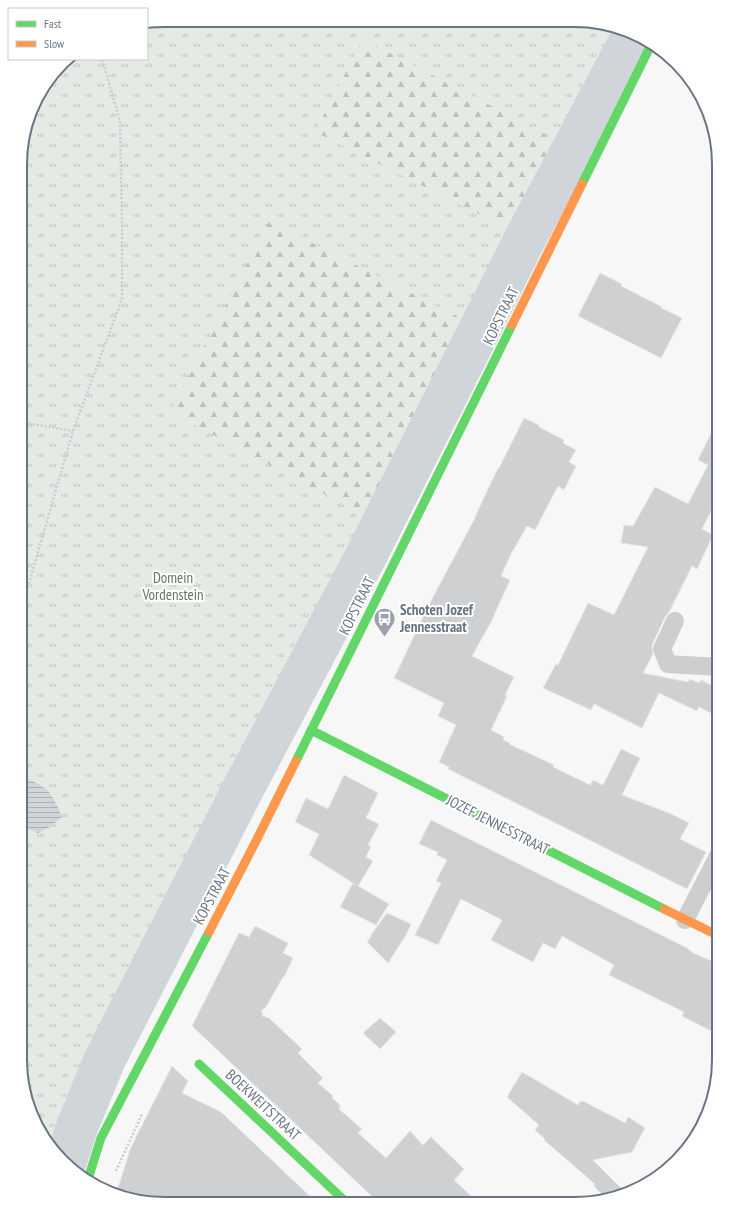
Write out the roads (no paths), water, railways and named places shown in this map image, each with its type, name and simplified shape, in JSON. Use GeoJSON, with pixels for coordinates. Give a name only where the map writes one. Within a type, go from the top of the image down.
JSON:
{"type":"FeatureCollection","features":[{"type":"Feature","properties":{"kind":"main road","name":"KOPSTRAAT"},"geometry":{"type":"LineString","coordinates":[[89,1175],[101,1138],[256,841],[649,49]]}},
{"type":"Feature","properties":{"kind":"main road","name":"JOZEF JENNESSTRAAT"},"geometry":{"type":"LineString","coordinates":[[311,730],[712,933]]}},
{"type":"Feature","properties":{"kind":"main road","name":"BOEKWEITSTRAAT"},"geometry":{"type":"LineString","coordinates":[[199,1064],[341,1197]]}},
{"type":"Feature","properties":{"kind":"street"},"geometry":{"type":"LineString","coordinates":[[676,621],[662,649],[668,664],[712,666]]}},
{"type":"Feature","properties":{"kind":"street"},"geometry":{"type":"LineString","coordinates":[[685,920],[712,868]]}},
{"type":"Feature","properties":{"kind":"waterway"},"geometry":{"type":"LineString","coordinates":[[67,1157],[77,1127],[105,1059],[243,789],[366,556],[526,237],[631,39]]}},
{"type":"Feature","properties":{"kind":"place","name":"Schoten Jozef Jennesstraat"},"geometry":{"type":"Point","coordinates":[384,638]}},
{"type":"Feature","properties":{"kind":"park label","name":"Domein Vordenstein"},"geometry":{"type":"Point","coordinates":[173,586]}}]}
